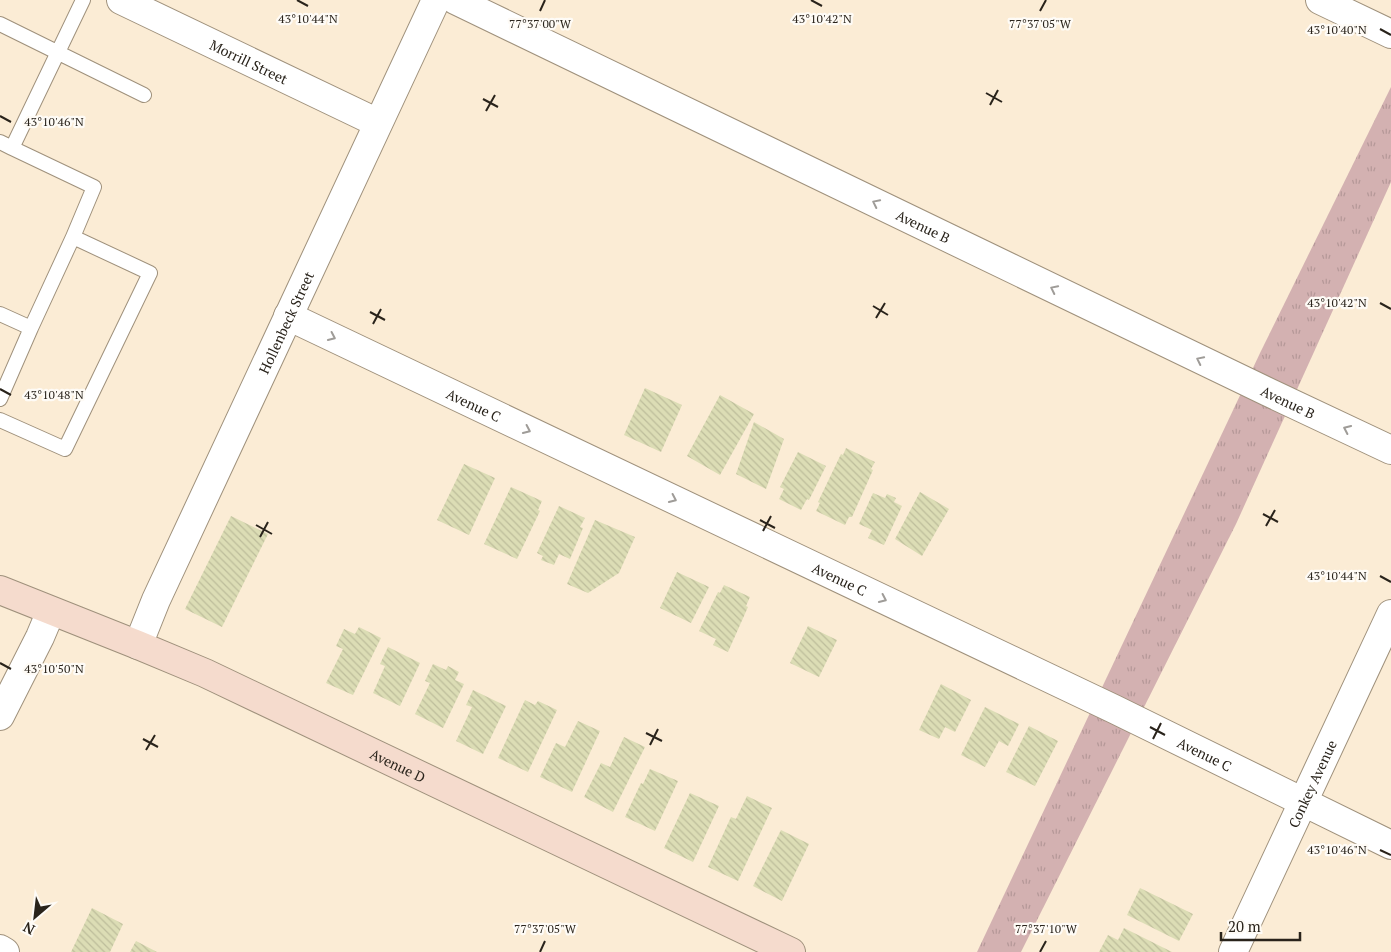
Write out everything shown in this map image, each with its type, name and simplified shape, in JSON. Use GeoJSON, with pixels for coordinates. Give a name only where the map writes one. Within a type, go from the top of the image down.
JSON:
{"type":"FeatureCollection","features":[{"type":"Feature","properties":{"kind":"street","name":"Morrill Street"},"geometry":{"type":"LineString","coordinates":[[121,0],[378,123]]}},
{"type":"Feature","properties":{"kind":"street","name":"Hollenbeck Street"},"geometry":{"type":"LineString","coordinates":[[138,645],[156,600],[436,0]]}},
{"type":"Feature","properties":{"kind":"street","name":"Avenue B"},"geometry":{"type":"LineString","coordinates":[[455,0],[1391,450]]}},
{"type":"Feature","properties":{"kind":"street"},"geometry":{"type":"LineString","coordinates":[[1320,0],[1391,34]]}},
{"type":"Feature","properties":{"kind":"street","name":"Avenue C"},"geometry":{"type":"LineString","coordinates":[[288,316],[1105,705],[1391,844]]}},
{"type":"Feature","properties":{"kind":"street","name":"Avenue D"},"geometry":{"type":"LineString","coordinates":[[0,590],[205,673],[759,945],[791,952]]}},
{"type":"Feature","properties":{"kind":"street"},"geometry":{"type":"LineString","coordinates":[[0,716],[51,611]]}},
{"type":"Feature","properties":{"kind":"street","name":"Conkey Avenue"},"geometry":{"type":"LineString","coordinates":[[1233,952],[1391,614]]}},
{"type":"Feature","properties":{"kind":"street"},"geometry":{"type":"LineString","coordinates":[[0,949],[5,952]]}},
{"type":"Feature","properties":{"kind":"lane"},"geometry":{"type":"LineString","coordinates":[[0,399],[94,187],[6,145],[58,52],[83,0]]}},
{"type":"Feature","properties":{"kind":"lane"},"geometry":{"type":"LineString","coordinates":[[0,24],[144,95]]}},
{"type":"Feature","properties":{"kind":"lane"},"geometry":{"type":"LineString","coordinates":[[0,420],[65,449],[150,273],[73,237]]}},
{"type":"Feature","properties":{"kind":"lane"},"geometry":{"type":"LineString","coordinates":[[0,314],[31,328]]}},
{"type":"Feature","properties":{"kind":"green space"},"geometry":{"type":"Polygon","coordinates":[[[1391,87],[1391,182],[1236,524],[1021,952],[977,952],[1261,351],[1391,87]]]}},
{"type":"Feature","properties":{"kind":"building"},"geometry":{"type":"Polygon","coordinates":[[[645,388],[682,405],[661,452],[624,435],[645,388]]]}},
{"type":"Feature","properties":{"kind":"building"},"geometry":{"type":"Polygon","coordinates":[[[720,395],[754,414],[720,475],[687,456],[720,395]]]}},
{"type":"Feature","properties":{"kind":"building"},"geometry":{"type":"Polygon","coordinates":[[[754,422],[784,439],[766,489],[736,474],[754,422]]]}},
{"type":"Feature","properties":{"kind":"building"},"geometry":{"type":"Polygon","coordinates":[[[846,448],[875,462],[852,517],[849,517],[845,525],[816,511],[820,503],[818,502],[841,454],[843,455],[846,448]]]}},
{"type":"Feature","properties":{"kind":"building"},"geometry":{"type":"Polygon","coordinates":[[[798,452],[826,466],[809,500],[807,499],[801,510],[779,499],[784,489],[780,487],[798,452]]]}},
{"type":"Feature","properties":{"kind":"building"},"geometry":{"type":"Polygon","coordinates":[[[464,464],[495,478],[469,535],[437,520],[464,464]]]}},
{"type":"Feature","properties":{"kind":"building"},"geometry":{"type":"Polygon","coordinates":[[[511,487],[542,501],[538,510],[540,511],[517,559],[484,544],[511,487]]]}},
{"type":"Feature","properties":{"kind":"building"},"geometry":{"type":"Polygon","coordinates":[[[920,492],[949,509],[922,556],[895,539],[920,492]]]}},
{"type":"Feature","properties":{"kind":"building"},"geometry":{"type":"Polygon","coordinates":[[[873,493],[885,498],[887,494],[896,498],[894,502],[902,506],[884,545],[868,538],[872,530],[859,524],[873,493]]]}},
{"type":"Feature","properties":{"kind":"building"},"geometry":{"type":"Polygon","coordinates":[[[559,506],[585,518],[580,527],[583,528],[570,559],[559,554],[554,565],[541,560],[543,556],[537,553],[559,506]]]}},
{"type":"Feature","properties":{"kind":"building"},"geometry":{"type":"Polygon","coordinates":[[[231,516],[268,534],[222,627],[185,609],[231,516]]]}},
{"type":"Feature","properties":{"kind":"building"},"geometry":{"type":"Polygon","coordinates":[[[595,520],[635,537],[619,573],[588,593],[567,584],[595,520]]]}},
{"type":"Feature","properties":{"kind":"building"},"geometry":{"type":"Polygon","coordinates":[[[677,572],[709,587],[691,623],[660,608],[677,572]]]}},
{"type":"Feature","properties":{"kind":"building"},"geometry":{"type":"Polygon","coordinates":[[[724,585],[750,597],[746,606],[748,607],[728,652],[713,645],[716,639],[699,631],[718,592],[720,593],[724,585]]]}},
{"type":"Feature","properties":{"kind":"building"},"geometry":{"type":"Polygon","coordinates":[[[808,626],[837,640],[819,677],[790,663],[808,626]]]}},
{"type":"Feature","properties":{"kind":"building"},"geometry":{"type":"Polygon","coordinates":[[[359,627],[381,638],[353,695],[326,683],[343,649],[336,646],[344,629],[355,634],[359,627]]]}},
{"type":"Feature","properties":{"kind":"building"},"geometry":{"type":"Polygon","coordinates":[[[388,647],[420,663],[400,706],[373,693],[385,666],[380,664],[388,647]]]}},
{"type":"Feature","properties":{"kind":"building"},"geometry":{"type":"Polygon","coordinates":[[[433,664],[446,670],[448,666],[459,672],[455,680],[464,684],[443,728],[415,714],[430,683],[425,681],[433,664]]]}},
{"type":"Feature","properties":{"kind":"building"},"geometry":{"type":"Polygon","coordinates":[[[941,684],[971,700],[955,732],[945,727],[939,739],[919,730],[941,684]]]}},
{"type":"Feature","properties":{"kind":"building"},"geometry":{"type":"Polygon","coordinates":[[[473,690],[506,706],[483,754],[456,741],[472,707],[466,705],[473,690]]]}},
{"type":"Feature","properties":{"kind":"building"},"geometry":{"type":"Polygon","coordinates":[[[525,700],[535,705],[538,701],[557,710],[528,772],[498,758],[525,700]]]}},
{"type":"Feature","properties":{"kind":"building"},"geometry":{"type":"Polygon","coordinates":[[[985,707],[1019,724],[1008,746],[999,741],[985,767],[961,755],[985,707]]]}},
{"type":"Feature","properties":{"kind":"building"},"geometry":{"type":"Polygon","coordinates":[[[578,721],[600,731],[572,792],[540,777],[556,743],[565,747],[578,721]]]}},
{"type":"Feature","properties":{"kind":"building"},"geometry":{"type":"Polygon","coordinates":[[[1029,726],[1058,741],[1035,786],[1006,772],[1029,726]]]}},
{"type":"Feature","properties":{"kind":"building"},"geometry":{"type":"Polygon","coordinates":[[[624,737],[645,747],[613,812],[584,797],[601,763],[610,767],[624,737]]]}},
{"type":"Feature","properties":{"kind":"building"},"geometry":{"type":"Polygon","coordinates":[[[650,769],[678,781],[655,831],[625,817],[641,783],[643,784],[650,769]]]}},
{"type":"Feature","properties":{"kind":"building"},"geometry":{"type":"Polygon","coordinates":[[[690,793],[719,806],[693,862],[664,848],[690,793]]]}},
{"type":"Feature","properties":{"kind":"building"},"geometry":{"type":"Polygon","coordinates":[[[747,796],[772,808],[738,881],[708,867],[731,817],[736,819],[747,796]]]}},
{"type":"Feature","properties":{"kind":"building"},"geometry":{"type":"Polygon","coordinates":[[[781,830],[809,844],[782,901],[753,886],[781,830]]]}},
{"type":"Feature","properties":{"kind":"building"},"geometry":{"type":"Polygon","coordinates":[[[1140,888],[1193,914],[1179,941],[1127,915],[1140,888]]]}},
{"type":"Feature","properties":{"kind":"building"},"geometry":{"type":"Polygon","coordinates":[[[92,908],[123,924],[110,952],[71,952],[92,908]]]}},
{"type":"Feature","properties":{"kind":"building"},"geometry":{"type":"Polygon","coordinates":[[[1124,928],[1172,952],[1099,952],[1108,935],[1118,940],[1124,928]]]}},
{"type":"Feature","properties":{"kind":"building"},"geometry":{"type":"Polygon","coordinates":[[[136,941],[157,952],[130,952],[136,941]]]}}]}
